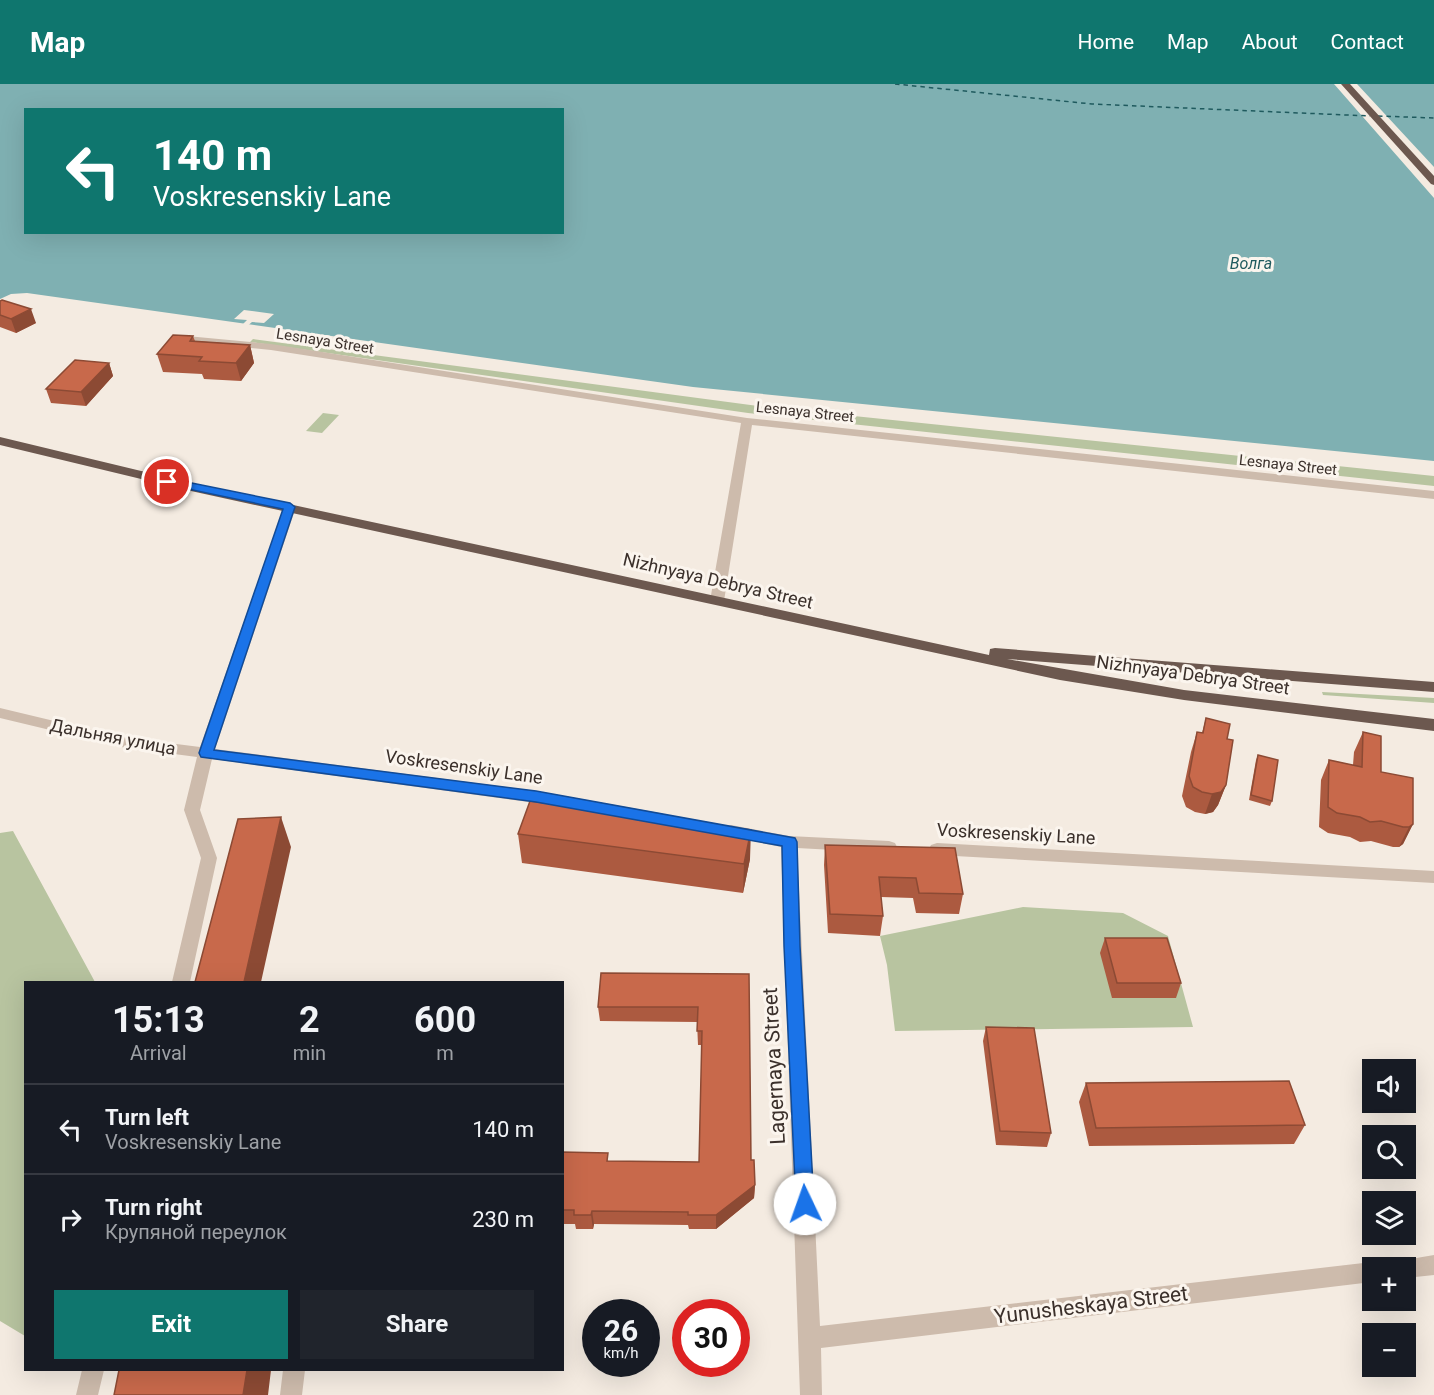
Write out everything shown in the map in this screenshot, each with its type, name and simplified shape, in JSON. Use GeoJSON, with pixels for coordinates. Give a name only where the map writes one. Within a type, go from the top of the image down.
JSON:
{"type":"FeatureCollection","features":[{"type":"Feature","properties":{"kind":"highway"},"geometry":{"type":"LineString","coordinates":[[1345,84],[1434,182]]}},
{"type":"Feature","properties":{"kind":"highway","name":"Nizhnyaya Debrya Street"},"geometry":{"type":"LineString","coordinates":[[0,441],[191,487],[925,648],[1060,675],[1184,696],[1434,725]]}},
{"type":"Feature","properties":{"kind":"highway"},"geometry":{"type":"LineString","coordinates":[[925,648],[1434,687]]}},
{"type":"Feature","properties":{"kind":"street","name":"Lesnaya Street"},"geometry":{"type":"LineString","coordinates":[[176,338],[271,347],[747,421],[1434,495]]}},
{"type":"Feature","properties":{"kind":"street"},"geometry":{"type":"LineString","coordinates":[[717,601],[747,421]]}},
{"type":"Feature","properties":{"kind":"street"},"geometry":{"type":"LineString","coordinates":[[181,981],[209,858],[192,810],[206,753],[290,507]]}},
{"type":"Feature","properties":{"kind":"street","name":"Дальняя улица"},"geometry":{"type":"LineString","coordinates":[[0,713],[121,742],[206,753]]}},
{"type":"Feature","properties":{"kind":"street","name":"Voskresenskiy Lane"},"geometry":{"type":"LineString","coordinates":[[206,753],[536,797],[674,821]]}},
{"type":"Feature","properties":{"kind":"street","name":"Voskresenskiy Lane"},"geometry":{"type":"LineString","coordinates":[[720,830],[789,842],[1199,862],[1434,877]]}},
{"type":"Feature","properties":{"kind":"street","name":"Lagernaya Street"},"geometry":{"type":"LineString","coordinates":[[789,842],[811,1395]]}},
{"type":"Feature","properties":{"kind":"street"},"geometry":{"type":"LineString","coordinates":[[1416,1267],[1434,1265]]}},
{"type":"Feature","properties":{"kind":"street","name":"Yunusheskaya Street"},"geometry":{"type":"LineString","coordinates":[[810,1338],[1362,1273]]}},
{"type":"Feature","properties":{"kind":"street"},"geometry":{"type":"LineString","coordinates":[[87,1395],[93,1371]]}},
{"type":"Feature","properties":{"kind":"street"},"geometry":{"type":"LineString","coordinates":[[291,1395],[294,1371]]}},
{"type":"Feature","properties":{"kind":"green space"},"geometry":{"type":"Polygon","coordinates":[[[253,339],[758,406],[1434,476],[1434,486],[748,413],[250,342],[253,339]]]}},
{"type":"Feature","properties":{"kind":"green space"},"geometry":{"type":"Polygon","coordinates":[[[323,413],[339,415],[322,433],[306,431],[323,413]]]}},
{"type":"Feature","properties":{"kind":"green space"},"geometry":{"type":"Polygon","coordinates":[[[1322,692],[1434,698],[1434,703],[1323,695],[1322,692]]]}},
{"type":"Feature","properties":{"kind":"green space"},"geometry":{"type":"Polygon","coordinates":[[[13,831],[94,981],[24,981],[24,1335],[0,1321],[0,833],[13,831]]]}},
{"type":"Feature","properties":{"kind":"green space"},"geometry":{"type":"Polygon","coordinates":[[[1023,907],[1123,913],[1168,936],[1193,1027],[895,1031],[887,965],[880,936],[1023,907]]]}},
{"type":"Feature","properties":{"kind":"water","name":"Волга"},"geometry":{"type":"Polygon","coordinates":[[[0,84],[1434,84],[1434,461],[693,387],[27,293],[11,294],[0,299],[0,84]]]}},
{"type":"Feature","properties":{"kind":"pier"},"geometry":{"type":"Polygon","coordinates":[[[1334,84],[1357,84],[1434,167],[1434,198],[1334,84]]]}},
{"type":"Feature","properties":{"kind":"pier"},"geometry":{"type":"Polygon","coordinates":[[[244,310],[274,314],[264,323],[252,322],[245,328],[240,327],[247,320],[234,319],[244,310]]]}},
{"type":"Feature","properties":{"kind":"building"},"geometry":{"type":"Polygon","coordinates":[[[0,301],[31,309],[11,319],[0,315],[0,301]]]}},
{"type":"Feature","properties":{"kind":"building"},"geometry":{"type":"Polygon","coordinates":[[[173,335],[193,336],[190,341],[250,345],[236,363],[199,361],[202,357],[157,354],[173,335]]]}},
{"type":"Feature","properties":{"kind":"building"},"geometry":{"type":"Polygon","coordinates":[[[75,360],[109,363],[81,392],[46,389],[75,360]]]}},
{"type":"Feature","properties":{"kind":"building"},"geometry":{"type":"Polygon","coordinates":[[[1206,718],[1230,724],[1227,739],[1233,740],[1226,785],[1221,792],[1212,794],[1193,787],[1189,776],[1197,732],[1203,733],[1206,718]]]}},
{"type":"Feature","properties":{"kind":"building"},"geometry":{"type":"Polygon","coordinates":[[[1363,732],[1381,736],[1381,772],[1413,778],[1413,824],[1409,827],[1381,821],[1370,822],[1360,817],[1337,813],[1328,807],[1329,760],[1362,767],[1363,732]]]}},
{"type":"Feature","properties":{"kind":"building"},"geometry":{"type":"Polygon","coordinates":[[[1258,755],[1278,760],[1272,801],[1251,795],[1258,755]]]}},
{"type":"Feature","properties":{"kind":"building"},"geometry":{"type":"Polygon","coordinates":[[[530,801],[751,830],[744,864],[518,834],[530,801]]]}},
{"type":"Feature","properties":{"kind":"building"},"geometry":{"type":"Polygon","coordinates":[[[281,817],[244,981],[195,981],[238,819],[281,817]]]}},
{"type":"Feature","properties":{"kind":"building"},"geometry":{"type":"Polygon","coordinates":[[[825,845],[955,848],[963,894],[919,893],[916,878],[879,877],[883,916],[830,914],[825,845]]]}},
{"type":"Feature","properties":{"kind":"building"},"geometry":{"type":"Polygon","coordinates":[[[1105,938],[1167,938],[1181,983],[1117,983],[1105,938]]]}},
{"type":"Feature","properties":{"kind":"building"},"geometry":{"type":"Polygon","coordinates":[[[601,973],[749,974],[751,1160],[754,1160],[755,1185],[716,1215],[688,1215],[688,1212],[592,1211],[591,1215],[574,1215],[574,1210],[564,1210],[564,1152],[608,1153],[607,1161],[699,1162],[702,1031],[697,1031],[698,1007],[598,1007],[601,973]]]}},
{"type":"Feature","properties":{"kind":"building"},"geometry":{"type":"Polygon","coordinates":[[[986,1027],[1034,1028],[1051,1133],[1000,1131],[986,1027]]]}},
{"type":"Feature","properties":{"kind":"building"},"geometry":{"type":"Polygon","coordinates":[[[1289,1081],[1305,1125],[1096,1128],[1086,1083],[1289,1081]]]}},
{"type":"Feature","properties":{"kind":"building"},"geometry":{"type":"Polygon","coordinates":[[[119,1371],[247,1371],[243,1395],[114,1395],[119,1371]]]}},
{"type":"Feature","properties":{"kind":"ferry route"},"geometry":{"type":"LineString","coordinates":[[895,84],[1092,104],[1370,116]]}},
{"type":"Feature","properties":{"kind":"ferry route"},"geometry":{"type":"LineString","coordinates":[[1378,116],[1434,118]]}},
{"type":"Feature","properties":{"kind":"route"},"geometry":{"type":"LineString","coordinates":[[167,482],[290,507],[206,753],[370,773],[536,797],[789,842],[805,1204]]}}]}
